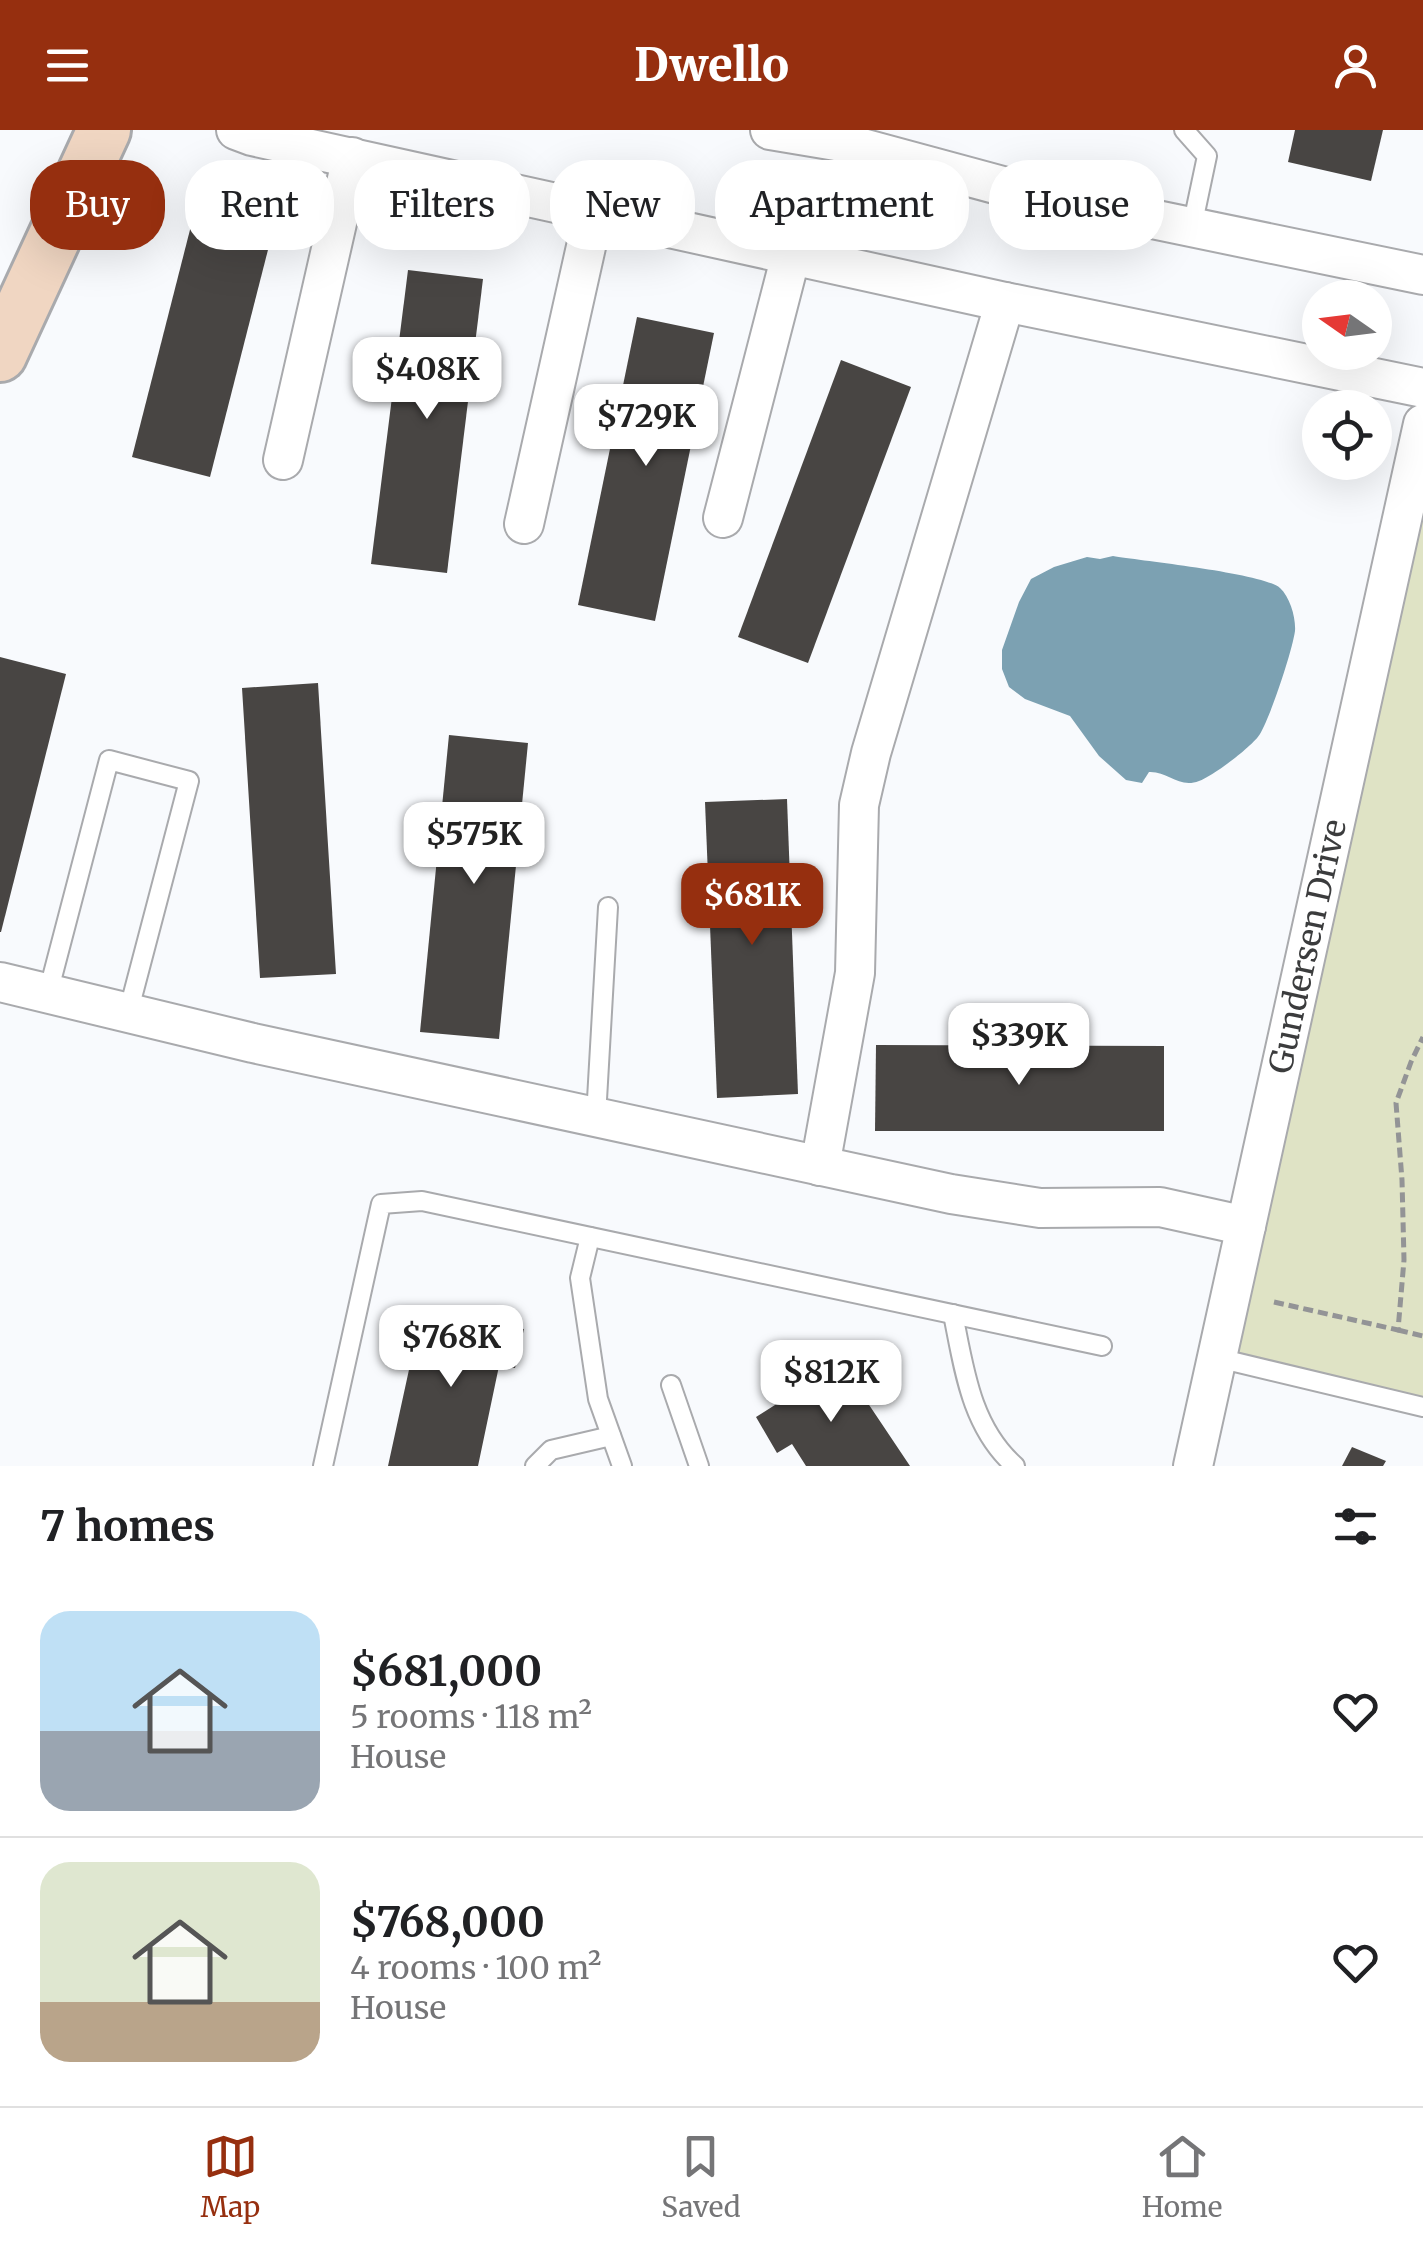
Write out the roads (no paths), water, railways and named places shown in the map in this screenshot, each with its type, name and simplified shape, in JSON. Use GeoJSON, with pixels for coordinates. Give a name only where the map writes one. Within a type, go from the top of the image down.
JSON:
{"type":"FeatureCollection","features":[{"type":"Feature","properties":{"kind":"street"},"geometry":{"type":"LineString","coordinates":[[236,130],[550,201]]}},
{"type":"Feature","properties":{"kind":"street"},"geometry":{"type":"LineString","coordinates":[[770,130],[836,141],[1036,195],[1423,275]]}},
{"type":"Feature","properties":{"kind":"street"},"geometry":{"type":"LineString","coordinates":[[0,355],[96,134]]}},
{"type":"Feature","properties":{"kind":"street"},"geometry":{"type":"LineString","coordinates":[[283,460],[352,157]]}},
{"type":"Feature","properties":{"kind":"street"},"geometry":{"type":"LineString","coordinates":[[695,233],[1423,388]]}},
{"type":"Feature","properties":{"kind":"street"},"geometry":{"type":"LineString","coordinates":[[524,524],[585,250]]}},
{"type":"Feature","properties":{"kind":"street"},"geometry":{"type":"LineString","coordinates":[[723,518],[792,255]]}},
{"type":"Feature","properties":{"kind":"street"},"geometry":{"type":"LineString","coordinates":[[820,1166],[855,973],[859,805],[871,752],[1005,302]]}},
{"type":"Feature","properties":{"kind":"street","name":"Gundersen Drive"},"geometry":{"type":"LineString","coordinates":[[1194,1466],[1423,424]]}},
{"type":"Feature","properties":{"kind":"street"},"geometry":{"type":"LineString","coordinates":[[0,982],[272,1048],[952,1194],[1040,1208],[1160,1207],[1246,1226]]}},
{"type":"Feature","properties":{"kind":"lane"},"geometry":{"type":"LineString","coordinates":[[1184,130],[1206,156],[1192,227]]}},
{"type":"Feature","properties":{"kind":"lane"},"geometry":{"type":"LineString","coordinates":[[48,993],[109,760],[189,781],[128,1013]]}},
{"type":"Feature","properties":{"kind":"lane"},"geometry":{"type":"LineString","coordinates":[[596,1117],[608,907]]}},
{"type":"Feature","properties":{"kind":"lane"},"geometry":{"type":"LineString","coordinates":[[323,1466],[381,1204],[422,1201],[1102,1346]]}},
{"type":"Feature","properties":{"kind":"lane"},"geometry":{"type":"LineString","coordinates":[[590,1237],[580,1278],[598,1399],[622,1466]]}},
{"type":"Feature","properties":{"kind":"lane"},"geometry":{"type":"LineString","coordinates":[[953,1314],[968,1389],[984,1428],[1015,1466]]}},
{"type":"Feature","properties":{"kind":"lane"},"geometry":{"type":"LineString","coordinates":[[1218,1358],[1423,1407]]}},
{"type":"Feature","properties":{"kind":"lane"},"geometry":{"type":"LineString","coordinates":[[671,1385],[699,1466]]}},
{"type":"Feature","properties":{"kind":"lane"},"geometry":{"type":"LineString","coordinates":[[536,1466],[551,1450],[611,1436]]}},
{"type":"Feature","properties":{"kind":"water"},"geometry":{"type":"Polygon","coordinates":[[[1113,556],[1251,577],[1280,588],[1289,602],[1295,626],[1293,641],[1260,734],[1232,760],[1199,781],[1185,783],[1149,772],[1142,783],[1126,780],[1099,756],[1070,716],[1025,699],[1009,687],[1002,669],[1002,650],[1031,579],[1087,557],[1113,556]]]}}]}
